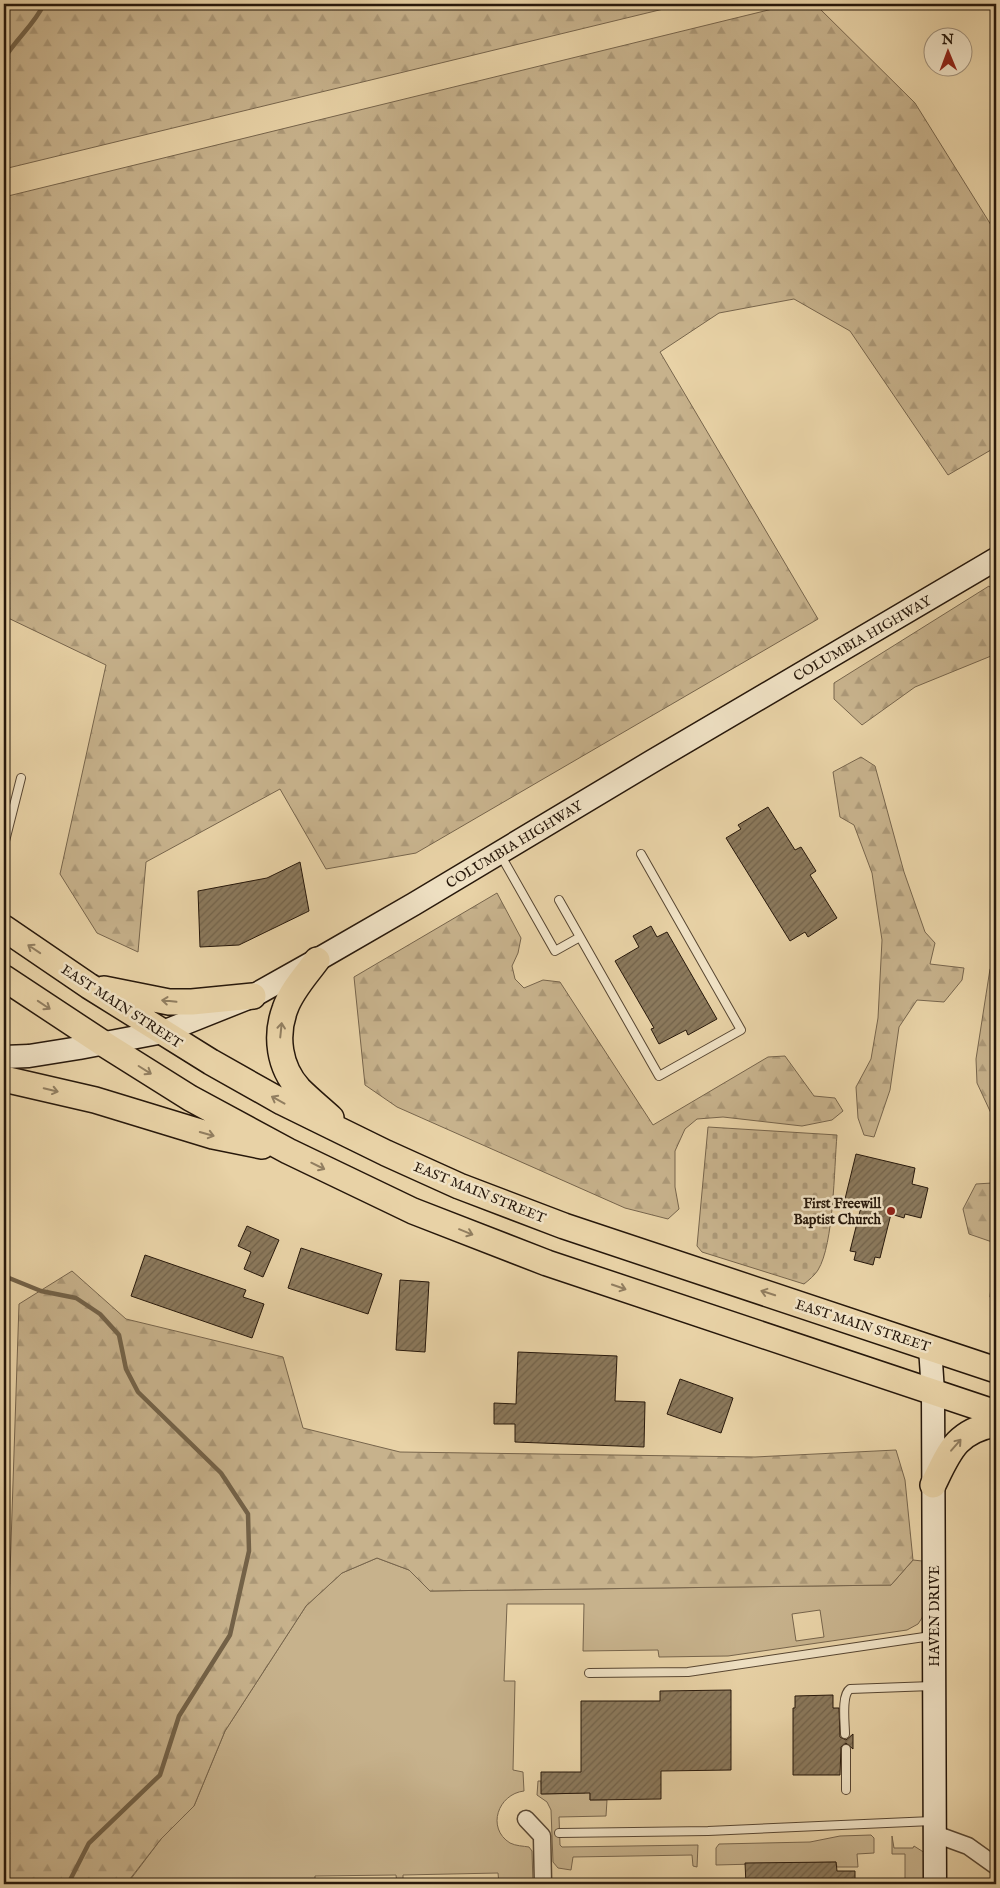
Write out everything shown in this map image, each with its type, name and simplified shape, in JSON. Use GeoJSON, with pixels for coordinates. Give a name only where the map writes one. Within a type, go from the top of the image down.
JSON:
{"type":"FeatureCollection","features":[{"type":"Feature","properties":{"kind":"main road","name":"COLUMBIA HIGHWAY"},"geometry":{"type":"LineString","coordinates":[[4,1057],[30,1056],[163,1032],[253,996],[318,960],[996,559]]}},
{"type":"Feature","properties":{"kind":"main road","name":"EAST MAIN STREET"},"geometry":{"type":"LineString","coordinates":[[4,928],[89,986],[211,1062],[282,1102],[353,1138],[459,1186],[564,1226],[996,1370]]}},
{"type":"Feature","properties":{"kind":"main road"},"geometry":{"type":"LineString","coordinates":[[318,960],[297,986],[285,1008],[280,1030],[280,1048],[286,1070],[298,1088],[353,1138]]}},
{"type":"Feature","properties":{"kind":"main road"},"geometry":{"type":"LineString","coordinates":[[4,978],[190,1098],[288,1151],[413,1211],[547,1263],[996,1413]]}},
{"type":"Feature","properties":{"kind":"main road"},"geometry":{"type":"LineString","coordinates":[[89,986],[169,1002],[192,1002],[253,996]]}},
{"type":"Feature","properties":{"kind":"main road"},"geometry":{"type":"LineString","coordinates":[[4,1079],[96,1100],[213,1136],[288,1151]]}},
{"type":"Feature","properties":{"kind":"main road"},"geometry":{"type":"LineString","coordinates":[[547,1263],[564,1226]]}},
{"type":"Feature","properties":{"kind":"main road","name":"HAVEN DRIVE"},"geometry":{"type":"LineString","coordinates":[[930,1347],[933,1485],[935,1884]]}},
{"type":"Feature","properties":{"kind":"main road"},"geometry":{"type":"LineString","coordinates":[[933,1485],[957,1442],[970,1432],[996,1424]]}},
{"type":"Feature","properties":{"kind":"street"},"geometry":{"type":"LineString","coordinates":[[526,1818],[542,1836],[543,1884]]}},
{"type":"Feature","properties":{"kind":"street"},"geometry":{"type":"LineString","coordinates":[[935,1827],[968,1846],[996,1866]]}},
{"type":"Feature","properties":{"kind":"lane"},"geometry":{"type":"LineString","coordinates":[[4,845],[21,778]]}},
{"type":"Feature","properties":{"kind":"lane"},"geometry":{"type":"LineString","coordinates":[[499,852],[555,952],[580,938]]}},
{"type":"Feature","properties":{"kind":"lane"},"geometry":{"type":"LineString","coordinates":[[559,900],[659,1076],[741,1030],[641,854]]}},
{"type":"Feature","properties":{"kind":"lane"},"geometry":{"type":"LineString","coordinates":[[589,1674],[688,1672],[933,1635]]}},
{"type":"Feature","properties":{"kind":"lane"},"geometry":{"type":"LineString","coordinates":[[845,1734],[845,1698],[847,1691],[850,1689],[934,1686]]}},
{"type":"Feature","properties":{"kind":"lane"},"geometry":{"type":"LineString","coordinates":[[846,1749],[846,1790]]}},
{"type":"Feature","properties":{"kind":"lane"},"geometry":{"type":"LineString","coordinates":[[559,1832],[935,1827]]}},
{"type":"Feature","properties":{"kind":"green space"},"geometry":{"type":"Polygon","coordinates":[[[4,4],[684,4],[4,169],[4,4]]]}},
{"type":"Feature","properties":{"kind":"green space"},"geometry":{"type":"Polygon","coordinates":[[[793,4],[817,6],[915,103],[996,233],[996,447],[948,475],[850,331],[794,299],[719,313],[660,352],[818,619],[416,853],[326,869],[280,789],[146,862],[138,952],[97,933],[60,874],[106,665],[6,617],[4,620],[4,197],[793,4]]]}},
{"type":"Feature","properties":{"kind":"green space"},"geometry":{"type":"Polygon","coordinates":[[[989,586],[996,594],[996,654],[915,687],[862,725],[834,699],[834,683],[989,586]]]}},
{"type":"Feature","properties":{"kind":"green space"},"geometry":{"type":"Polygon","coordinates":[[[861,757],[875,766],[904,872],[925,932],[935,943],[930,964],[964,968],[962,980],[944,1002],[917,1000],[899,1027],[890,1090],[874,1137],[864,1135],[858,1118],[856,1087],[871,1059],[878,1018],[882,940],[872,873],[854,825],[840,817],[833,772],[861,757]]]}},
{"type":"Feature","properties":{"kind":"green space"},"geometry":{"type":"Polygon","coordinates":[[[497,893],[521,938],[518,953],[512,966],[515,979],[524,988],[543,980],[560,982],[653,1125],[768,1057],[785,1056],[814,1096],[835,1098],[843,1111],[832,1120],[802,1126],[723,1117],[697,1119],[685,1129],[675,1151],[675,1187],[679,1209],[668,1219],[625,1208],[397,1107],[365,1085],[354,977],[497,893]]]}},
{"type":"Feature","properties":{"kind":"green space"},"geometry":{"type":"Polygon","coordinates":[[[996,962],[996,1124],[977,1083],[976,1059],[990,969],[996,962]]]}},
{"type":"Feature","properties":{"kind":"green space"},"geometry":{"type":"Polygon","coordinates":[[[708,1127],[837,1135],[827,1243],[818,1270],[804,1284],[702,1252],[697,1246],[708,1127]]]}},
{"type":"Feature","properties":{"kind":"green space"},"geometry":{"type":"Polygon","coordinates":[[[996,1180],[996,1304],[990,1297],[995,1243],[969,1234],[963,1209],[976,1184],[992,1183],[996,1180]]]}},
{"type":"Feature","properties":{"kind":"green space"},"geometry":{"type":"Polygon","coordinates":[[[72,1271],[126,1319],[283,1357],[303,1428],[400,1452],[755,1457],[896,1450],[905,1480],[913,1560],[891,1585],[430,1591],[409,1570],[377,1558],[342,1573],[306,1606],[225,1731],[194,1806],[161,1839],[126,1884],[4,1884],[4,1687],[7,1663],[19,1304],[72,1271]]]}},
{"type":"Feature","properties":{"kind":"green space"},"geometry":{"type":"Polygon","coordinates":[[[377,1558],[409,1570],[430,1591],[891,1585],[913,1560],[922,1561],[924,1611],[918,1624],[907,1630],[728,1656],[659,1657],[658,1650],[583,1651],[584,1604],[507,1604],[504,1681],[515,1681],[513,1770],[523,1772],[524,1791],[515,1793],[507,1798],[498,1813],[497,1821],[498,1829],[510,1843],[529,1847],[532,1851],[533,1884],[499,1884],[498,1873],[403,1875],[403,1884],[397,1884],[396,1875],[315,1876],[315,1884],[127,1884],[161,1839],[194,1806],[225,1731],[306,1606],[342,1573],[377,1558]],[[820,1610],[792,1614],[796,1641],[824,1637],[820,1610]]]}},
{"type":"Feature","properties":{"kind":"green space"},"geometry":{"type":"Polygon","coordinates":[[[590,1771],[590,1800],[607,1800],[606,1816],[559,1817],[560,1845],[562,1847],[698,1845],[697,1867],[693,1866],[692,1855],[573,1857],[571,1870],[558,1868],[553,1862],[551,1810],[547,1802],[537,1795],[538,1781],[541,1781],[542,1794],[585,1793],[585,1772],[590,1771]]]}},
{"type":"Feature","properties":{"kind":"green space"},"geometry":{"type":"Polygon","coordinates":[[[871,1835],[874,1838],[874,1853],[857,1854],[858,1867],[837,1867],[836,1862],[716,1865],[716,1848],[719,1844],[810,1842],[840,1836],[871,1835]]]}},
{"type":"Feature","properties":{"kind":"green space"},"geometry":{"type":"Polygon","coordinates":[[[892,1836],[894,1848],[913,1848],[914,1846],[925,1853],[925,1884],[905,1884],[905,1854],[892,1854],[892,1836]]]}},
{"type":"Feature","properties":{"kind":"building"},"geometry":{"type":"Polygon","coordinates":[[[768,807],[795,850],[801,847],[816,871],[810,875],[837,918],[808,937],[805,932],[790,941],[726,838],[741,829],[738,825],[768,807]]]}},
{"type":"Feature","properties":{"kind":"building"},"geometry":{"type":"Polygon","coordinates":[[[300,862],[309,911],[239,945],[200,947],[198,891],[267,878],[300,862]]]}},
{"type":"Feature","properties":{"kind":"building"},"geometry":{"type":"Polygon","coordinates":[[[651,926],[657,937],[667,932],[717,1019],[688,1035],[686,1030],[659,1044],[651,1029],[654,1028],[615,961],[639,947],[633,936],[651,926]]]}},
{"type":"Feature","properties":{"kind":"building","name":"First Freewill Baptist Church"},"geometry":{"type":"Polygon","coordinates":[[[856,1154],[915,1168],[912,1184],[928,1188],[921,1218],[905,1214],[904,1218],[891,1214],[880,1258],[875,1257],[873,1265],[854,1260],[856,1252],[850,1251],[861,1207],[844,1203],[856,1154]]]}},
{"type":"Feature","properties":{"kind":"building"},"geometry":{"type":"Polygon","coordinates":[[[247,1226],[279,1240],[263,1277],[244,1269],[251,1252],[238,1246],[247,1226]]]}},
{"type":"Feature","properties":{"kind":"building"},"geometry":{"type":"Polygon","coordinates":[[[301,1248],[382,1274],[368,1314],[288,1288],[301,1248]]]}},
{"type":"Feature","properties":{"kind":"building"},"geometry":{"type":"Polygon","coordinates":[[[145,1255],[246,1290],[243,1297],[264,1304],[252,1338],[131,1296],[145,1255]]]}},
{"type":"Feature","properties":{"kind":"building"},"geometry":{"type":"Polygon","coordinates":[[[400,1280],[429,1282],[425,1352],[396,1350],[400,1280]]]}},
{"type":"Feature","properties":{"kind":"building"},"geometry":{"type":"Polygon","coordinates":[[[518,1352],[617,1356],[615,1401],[645,1402],[644,1447],[515,1442],[515,1424],[494,1424],[494,1403],[516,1404],[518,1352]]]}},
{"type":"Feature","properties":{"kind":"building"},"geometry":{"type":"Polygon","coordinates":[[[680,1379],[733,1398],[721,1433],[667,1414],[680,1379]]]}},
{"type":"Feature","properties":{"kind":"building"},"geometry":{"type":"Polygon","coordinates":[[[731,1690],[731,1770],[661,1771],[661,1799],[590,1800],[590,1793],[541,1794],[541,1772],[581,1772],[581,1701],[660,1701],[660,1691],[731,1690]]]}},
{"type":"Feature","properties":{"kind":"building"},"geometry":{"type":"Polygon","coordinates":[[[833,1695],[833,1708],[839,1708],[840,1737],[846,1740],[853,1734],[853,1749],[846,1743],[841,1747],[840,1775],[793,1775],[793,1708],[795,1708],[795,1696],[833,1695]]]}},
{"type":"Feature","properties":{"kind":"building"},"geometry":{"type":"Polygon","coordinates":[[[836,1862],[837,1871],[855,1871],[855,1884],[746,1884],[745,1863],[836,1862]]]}},
{"type":"Feature","properties":{"kind":"waterway"},"geometry":{"type":"LineString","coordinates":[[4,59],[35,19],[44,4]]}},
{"type":"Feature","properties":{"kind":"waterway"},"geometry":{"type":"LineString","coordinates":[[4,1272],[9,1278],[41,1291],[76,1298],[100,1314],[119,1335],[126,1369],[138,1392],[221,1473],[248,1514],[249,1551],[230,1635],[179,1716],[160,1775],[89,1843],[68,1884]]}},
{"type":"Feature","properties":{"kind":"place","name":"First Freewill Baptist Church"},"geometry":{"type":"Point","coordinates":[891,1211]}}]}
